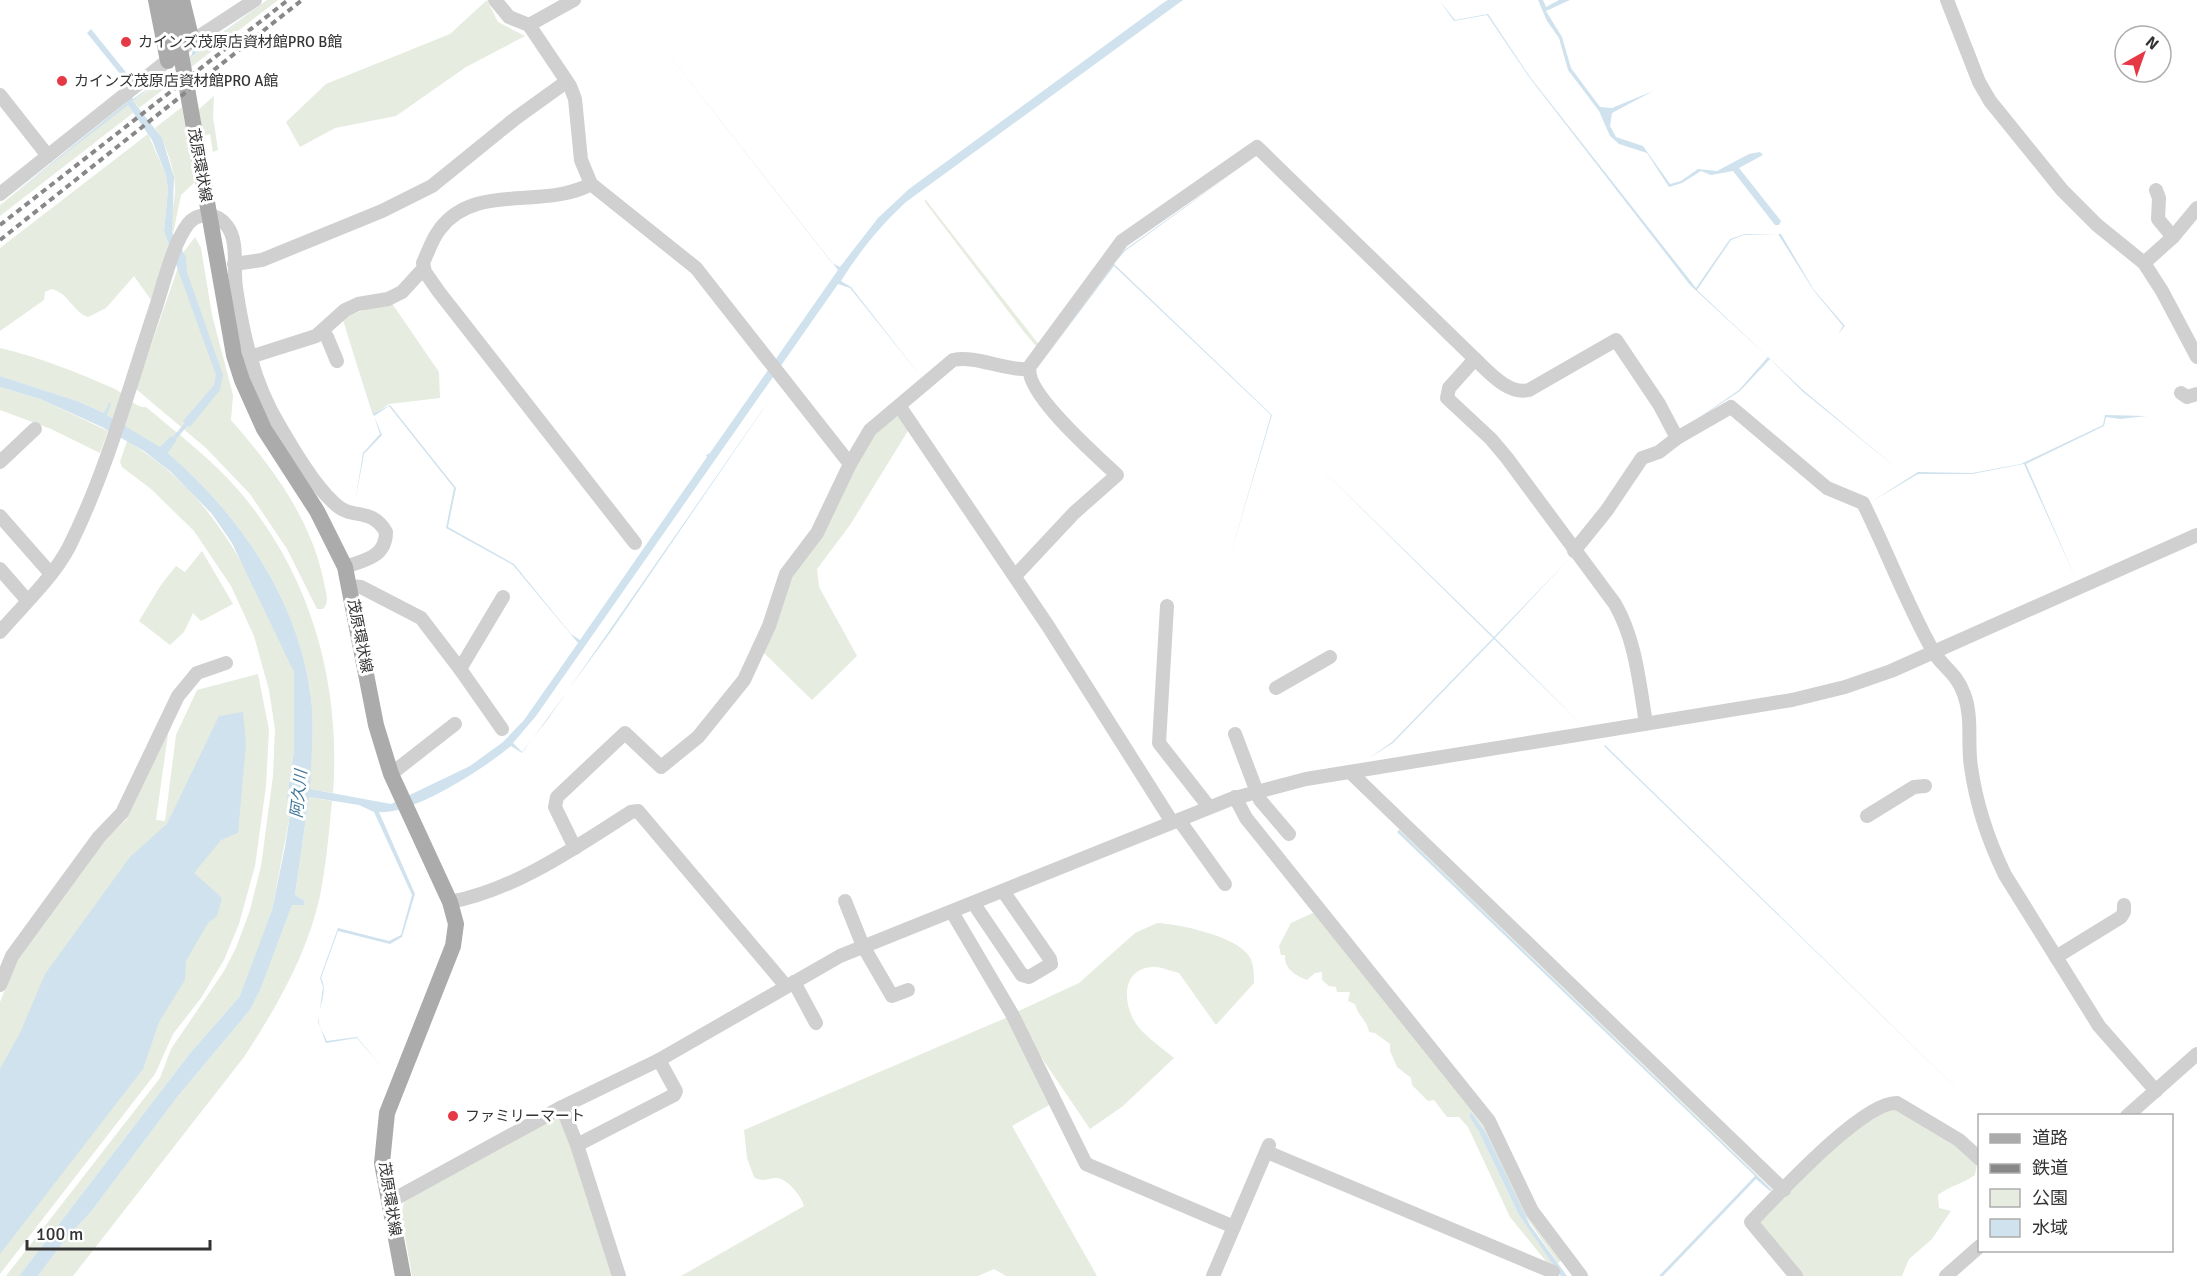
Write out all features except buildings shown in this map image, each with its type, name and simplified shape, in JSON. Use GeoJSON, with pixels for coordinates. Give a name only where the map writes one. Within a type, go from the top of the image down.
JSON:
{"type":"FeatureCollection","features":[{"type":"Feature","properties":{"kind":"main road"},"geometry":{"type":"LineString","coordinates":[[156,0],[168,61]]}},
{"type":"Feature","properties":{"kind":"main road","name":"茂原環状線"},"geometry":{"type":"LineString","coordinates":[[169,0],[226,267],[234,355],[264,429],[317,511],[345,567],[376,724],[391,774],[450,902],[456,924],[453,946],[387,1113],[382,1163],[403,1276]]}},
{"type":"Feature","properties":{"kind":"main road"},"geometry":{"type":"LineString","coordinates":[[182,0],[192,41]]}},
{"type":"Feature","properties":{"kind":"street"},"geometry":{"type":"LineString","coordinates":[[0,194],[192,41],[255,0]]}},
{"type":"Feature","properties":{"kind":"street"},"geometry":{"type":"LineString","coordinates":[[495,0],[509,17],[529,25],[575,99],[581,160],[591,184],[696,268],[850,464]]}},
{"type":"Feature","properties":{"kind":"street"},"geometry":{"type":"LineString","coordinates":[[529,25],[574,0]]}},
{"type":"Feature","properties":{"kind":"street"},"geometry":{"type":"LineString","coordinates":[[1947,0],[1979,82],[1990,101],[2062,190],[2097,225],[2144,263],[2162,291],[2197,357]]}},
{"type":"Feature","properties":{"kind":"street"},"geometry":{"type":"LineString","coordinates":[[226,267],[262,260],[382,211],[432,186],[516,118],[566,82]]}},
{"type":"Feature","properties":{"kind":"street"},"geometry":{"type":"LineString","coordinates":[[0,95],[48,156]]}},
{"type":"Feature","properties":{"kind":"street"},"geometry":{"type":"LineString","coordinates":[[1029,369],[1122,241],[1257,147],[1475,359],[1507,386],[1523,392],[1616,340],[1659,404],[1677,438]]}},
{"type":"Feature","properties":{"kind":"street"},"geometry":{"type":"LineString","coordinates":[[591,184],[568,194],[475,203],[440,228],[423,263],[439,292],[634,543]]}},
{"type":"Feature","properties":{"kind":"street"},"geometry":{"type":"LineString","coordinates":[[2156,190],[2159,198],[2158,219],[2174,237]]}},
{"type":"Feature","properties":{"kind":"street"},"geometry":{"type":"LineString","coordinates":[[2144,263],[2174,237],[2197,208]]}},
{"type":"Feature","properties":{"kind":"street"},"geometry":{"type":"LineString","coordinates":[[0,632],[51,574],[68,548],[106,458],[170,265],[190,222],[195,218],[208,215],[223,220],[232,233],[226,267],[235,286],[250,357],[270,410],[328,497],[345,511],[375,518],[386,532],[383,549],[376,556],[345,567]]}},
{"type":"Feature","properties":{"kind":"street"},"geometry":{"type":"LineString","coordinates":[[250,357],[322,332],[345,310],[358,304],[388,299],[402,292],[424,268]]}},
{"type":"Feature","properties":{"kind":"street"},"geometry":{"type":"LineString","coordinates":[[322,332],[327,337],[337,361]]}},
{"type":"Feature","properties":{"kind":"street"},"geometry":{"type":"LineString","coordinates":[[574,848],[555,807],[557,797],[625,733],[661,767],[698,737],[744,680],[769,626],[786,574],[817,533],[865,436],[957,359],[1011,369],[1029,369]]}},
{"type":"Feature","properties":{"kind":"street"},"geometry":{"type":"LineString","coordinates":[[1475,359],[1449,388],[1447,398],[1491,439],[1507,458],[1610,597],[1627,627],[1635,652],[1646,723]]}},
{"type":"Feature","properties":{"kind":"street"},"geometry":{"type":"LineString","coordinates":[[1015,576],[1074,513],[1117,475],[1050,409],[1029,369]]}},
{"type":"Feature","properties":{"kind":"street"},"geometry":{"type":"LineString","coordinates":[[2181,393],[2187,397],[2197,394]]}},
{"type":"Feature","properties":{"kind":"street"},"geometry":{"type":"LineString","coordinates":[[900,407],[1015,576],[1175,821],[1225,884]]}},
{"type":"Feature","properties":{"kind":"street"},"geometry":{"type":"LineString","coordinates":[[1574,551],[1612,503],[1640,460],[1659,452],[1677,438],[1731,407],[1827,488],[1863,503],[1934,652],[1954,673],[1965,697],[1969,713],[1971,766],[1995,855],[2020,900],[2100,1026],[2157,1091]]}},
{"type":"Feature","properties":{"kind":"street"},"geometry":{"type":"LineString","coordinates":[[0,462],[35,429]]}},
{"type":"Feature","properties":{"kind":"street"},"geometry":{"type":"LineString","coordinates":[[0,516],[51,574]]}},
{"type":"Feature","properties":{"kind":"street"},"geometry":{"type":"LineString","coordinates":[[389,1202],[562,1107],[659,1060],[790,984],[863,946],[974,904],[1233,798],[1258,789],[1350,772],[1807,696],[1845,687],[1934,652],[2197,535]]}},
{"type":"Feature","properties":{"kind":"street"},"geometry":{"type":"LineString","coordinates":[[0,569],[27,600]]}},
{"type":"Feature","properties":{"kind":"street"},"geometry":{"type":"LineString","coordinates":[[350,586],[361,587],[421,618],[502,729]]}},
{"type":"Feature","properties":{"kind":"street"},"geometry":{"type":"LineString","coordinates":[[460,669],[503,597]]}},
{"type":"Feature","properties":{"kind":"street"},"geometry":{"type":"LineString","coordinates":[[1167,606],[1159,742],[1211,807]]}},
{"type":"Feature","properties":{"kind":"street"},"geometry":{"type":"LineString","coordinates":[[1276,688],[1330,657]]}},
{"type":"Feature","properties":{"kind":"street"},"geometry":{"type":"LineString","coordinates":[[0,985],[12,956],[99,837],[122,813],[178,696],[197,673],[226,663]]}},
{"type":"Feature","properties":{"kind":"street"},"geometry":{"type":"LineString","coordinates":[[391,774],[455,724]]}},
{"type":"Feature","properties":{"kind":"street"},"geometry":{"type":"LineString","coordinates":[[1235,734],[1258,789],[1260,800],[1289,834]]}},
{"type":"Feature","properties":{"kind":"street"},"geometry":{"type":"LineString","coordinates":[[1350,772],[1784,1190]]}},
{"type":"Feature","properties":{"kind":"street"},"geometry":{"type":"LineString","coordinates":[[1867,816],[1914,788],[1925,786]]}},
{"type":"Feature","properties":{"kind":"street"},"geometry":{"type":"LineString","coordinates":[[1233,798],[1246,818],[1489,1121],[1559,1268]]}},
{"type":"Feature","properties":{"kind":"street"},"geometry":{"type":"LineString","coordinates":[[450,902],[479,897],[574,848],[631,812],[638,811],[790,984],[816,1023]]}},
{"type":"Feature","properties":{"kind":"street"},"geometry":{"type":"LineString","coordinates":[[974,904],[1022,975],[1029,977],[1051,964],[1050,959],[1003,891]]}},
{"type":"Feature","properties":{"kind":"street"},"geometry":{"type":"LineString","coordinates":[[845,901],[863,946],[892,996],[908,990]]}},
{"type":"Feature","properties":{"kind":"street"},"geometry":{"type":"LineString","coordinates":[[2056,957],[2121,917],[2124,905]]}},
{"type":"Feature","properties":{"kind":"street"},"geometry":{"type":"LineString","coordinates":[[952,912],[1012,1014],[1086,1164],[1234,1227]]}},
{"type":"Feature","properties":{"kind":"street"},"geometry":{"type":"LineString","coordinates":[[577,1146],[674,1095],[676,1091],[659,1060]]}},
{"type":"Feature","properties":{"kind":"street"},"geometry":{"type":"LineString","coordinates":[[2129,1114],[2195,1062]]}},
{"type":"Feature","properties":{"kind":"street"},"geometry":{"type":"LineString","coordinates":[[1796,1276],[1751,1222],[1839,1135],[1891,1103],[1903,1106],[1959,1140],[1978,1157]]}},
{"type":"Feature","properties":{"kind":"street"},"geometry":{"type":"LineString","coordinates":[[562,1107],[619,1276]]}},
{"type":"Feature","properties":{"kind":"street"},"geometry":{"type":"LineString","coordinates":[[1213,1276],[1268,1148],[1581,1276]]}},
{"type":"Feature","properties":{"kind":"street"},"geometry":{"type":"LineString","coordinates":[[1946,1276],[1978,1248]]}},
{"type":"Feature","properties":{"kind":"green space"},"geometry":{"type":"Polygon","coordinates":[[[267,0],[278,0],[190,68],[189,59],[267,0]]]}},
{"type":"Feature","properties":{"kind":"green space"},"geometry":{"type":"Polygon","coordinates":[[[487,0],[498,22],[525,36],[466,67],[396,116],[335,128],[300,147],[286,122],[326,84],[450,34],[487,0]]]}},
{"type":"Feature","properties":{"kind":"green space"},"geometry":{"type":"Polygon","coordinates":[[[175,72],[177,79],[139,108],[133,101],[175,72]]]}},
{"type":"Feature","properties":{"kind":"green space"},"geometry":{"type":"Polygon","coordinates":[[[214,96],[213,117],[218,150],[213,152],[210,134],[202,136],[198,110],[214,96]]]}},
{"type":"Feature","properties":{"kind":"green space"},"geometry":{"type":"Polygon","coordinates":[[[128,104],[133,113],[0,216],[0,205],[128,104]]]}},
{"type":"Feature","properties":{"kind":"green space"},"geometry":{"type":"Polygon","coordinates":[[[182,107],[195,182],[181,195],[173,234],[171,224],[175,192],[174,176],[166,150],[155,128],[182,107]]]}},
{"type":"Feature","properties":{"kind":"green space"},"geometry":{"type":"Polygon","coordinates":[[[148,134],[166,175],[168,190],[164,231],[170,247],[151,300],[134,276],[106,308],[88,317],[78,311],[62,294],[51,289],[45,292],[44,300],[0,331],[0,248],[148,134]]]}},
{"type":"Feature","properties":{"kind":"green space"},"geometry":{"type":"Polygon","coordinates":[[[925,199],[1040,346],[1037,347],[1024,332],[925,199]]]}},
{"type":"Feature","properties":{"kind":"green space"},"geometry":{"type":"Polygon","coordinates":[[[195,237],[201,248],[212,315],[233,395],[231,420],[261,456],[300,516],[318,560],[324,583],[327,600],[323,609],[317,609],[287,549],[250,494],[206,448],[136,389],[183,253],[195,237]]]}},
{"type":"Feature","properties":{"kind":"green space"},"geometry":{"type":"Polygon","coordinates":[[[391,302],[439,372],[440,398],[389,404],[373,415],[342,317],[391,302]]]}},
{"type":"Feature","properties":{"kind":"green space"},"geometry":{"type":"Polygon","coordinates":[[[0,348],[73,371],[115,389],[134,403],[146,407],[218,469],[240,492],[265,525],[286,560],[303,596],[326,673],[332,712],[333,793],[309,789],[312,707],[306,670],[296,634],[282,599],[244,535],[195,478],[168,453],[177,440],[161,448],[107,415],[110,403],[104,413],[77,401],[0,376],[0,348]]]}},
{"type":"Feature","properties":{"kind":"green space"},"geometry":{"type":"Polygon","coordinates":[[[0,387],[40,399],[108,431],[100,453],[51,429],[0,410],[0,387]]]}},
{"type":"Feature","properties":{"kind":"green space"},"geometry":{"type":"Polygon","coordinates":[[[898,415],[909,429],[850,525],[817,569],[819,587],[857,656],[812,700],[763,652],[800,556],[879,428],[898,415]]]}},
{"type":"Feature","properties":{"kind":"green space"},"geometry":{"type":"Polygon","coordinates":[[[127,441],[157,461],[182,484],[224,534],[257,591],[287,654],[294,672],[294,751],[287,797],[290,815],[272,910],[240,996],[191,1052],[19,1276],[6,1276],[160,1078],[171,1049],[224,971],[236,948],[250,910],[261,866],[273,776],[275,729],[269,690],[254,636],[231,586],[194,531],[151,489],[122,467],[120,462],[127,441]]]}},
{"type":"Feature","properties":{"kind":"green space"},"geometry":{"type":"Polygon","coordinates":[[[202,551],[233,604],[201,621],[193,613],[184,632],[170,645],[139,621],[161,585],[176,566],[185,572],[202,551]]]}},
{"type":"Feature","properties":{"kind":"green space"},"geometry":{"type":"Polygon","coordinates":[[[258,674],[269,730],[266,786],[255,866],[239,924],[224,960],[201,998],[173,1034],[155,1074],[0,1274],[0,1002],[17,960],[105,840],[127,819],[177,712],[168,734],[156,820],[165,821],[176,735],[197,690],[258,674]]]}},
{"type":"Feature","properties":{"kind":"green space"},"geometry":{"type":"Polygon","coordinates":[[[309,797],[332,801],[324,873],[320,896],[307,939],[279,1000],[244,1057],[73,1276],[38,1276],[67,1237],[90,1213],[178,1096],[250,1010],[261,988],[292,905],[304,905],[305,901],[295,895],[309,797]]]}},
{"type":"Feature","properties":{"kind":"green space"},"geometry":{"type":"Polygon","coordinates":[[[1402,827],[1777,1188],[1775,1192],[1399,830],[1402,827]]]}},
{"type":"Feature","properties":{"kind":"green space"},"geometry":{"type":"Polygon","coordinates":[[[1315,912],[1473,1108],[1563,1259],[1558,1263],[1522,1211],[1486,1133],[1471,1112],[1469,1116],[1519,1215],[1555,1266],[1549,1265],[1510,1217],[1468,1127],[1459,1117],[1447,1117],[1434,1100],[1428,1101],[1412,1085],[1411,1078],[1397,1067],[1390,1051],[1390,1044],[1375,1033],[1369,1032],[1355,1004],[1348,1001],[1350,992],[1337,992],[1336,987],[1329,986],[1322,980],[1322,972],[1315,973],[1307,980],[1288,968],[1285,955],[1281,955],[1279,946],[1291,923],[1315,912]]]}},
{"type":"Feature","properties":{"kind":"green space"},"geometry":{"type":"Polygon","coordinates":[[[1157,923],[1206,932],[1242,949],[1249,956],[1253,966],[1254,983],[1216,1025],[1179,973],[1151,967],[1135,974],[1130,979],[1127,995],[1133,1019],[1146,1035],[1174,1058],[1123,1106],[1090,1129],[1012,1014],[1079,983],[1135,933],[1157,923]]]}},
{"type":"Feature","properties":{"kind":"green space"},"geometry":{"type":"Polygon","coordinates":[[[1008,1017],[1056,1101],[1012,1126],[1097,1276],[1006,1276],[994,1269],[978,1276],[681,1276],[804,1206],[797,1193],[781,1179],[763,1180],[754,1177],[747,1158],[744,1130],[1008,1017]]]}},
{"type":"Feature","properties":{"kind":"green space"},"geometry":{"type":"Polygon","coordinates":[[[562,1107],[619,1276],[412,1276],[401,1214],[405,1198],[562,1107]]]}},
{"type":"Feature","properties":{"kind":"green space"},"geometry":{"type":"Polygon","coordinates":[[[1892,1107],[1961,1146],[1977,1163],[1975,1175],[1938,1195],[1939,1208],[1951,1211],[1932,1239],[1909,1259],[1902,1276],[1799,1276],[1756,1223],[1838,1140],[1892,1107]]]}},
{"type":"Feature","properties":{"kind":"water"},"geometry":{"type":"Polygon","coordinates":[[[267,0],[180,65],[191,56],[193,50],[196,52],[267,0]]]}},
{"type":"Feature","properties":{"kind":"water"},"geometry":{"type":"Polygon","coordinates":[[[626,0],[833,263],[832,263],[626,0]]]}},
{"type":"Feature","properties":{"kind":"water","name":"阿久川"},"geometry":{"type":"Polygon","coordinates":[[[1168,0],[1183,0],[906,202],[879,229],[848,270],[841,281],[851,287],[923,379],[850,288],[838,284],[536,716],[513,743],[522,752],[532,739],[522,753],[511,746],[467,777],[428,798],[393,811],[379,812],[415,894],[402,937],[390,944],[338,931],[321,978],[324,989],[319,1017],[327,1041],[357,1037],[386,1072],[357,1038],[326,1043],[318,1022],[323,987],[320,978],[338,928],[389,941],[401,935],[412,895],[374,812],[359,805],[309,797],[295,895],[305,901],[304,905],[292,905],[261,988],[250,1010],[178,1096],[90,1213],[67,1237],[38,1276],[19,1276],[191,1052],[240,996],[272,910],[285,847],[290,815],[287,797],[294,751],[294,672],[232,543],[212,514],[171,472],[144,451],[102,427],[40,399],[0,387],[0,376],[77,401],[104,413],[111,403],[107,415],[160,447],[171,436],[177,440],[168,453],[195,478],[244,535],[282,599],[296,634],[306,670],[312,707],[310,789],[391,804],[470,766],[503,742],[524,720],[578,643],[513,565],[446,528],[454,488],[389,406],[374,416],[382,435],[364,454],[355,502],[363,453],[380,434],[373,414],[390,405],[456,488],[448,527],[514,564],[571,634],[580,640],[707,457],[706,455],[710,453],[838,270],[833,263],[840,267],[878,218],[909,189],[1163,3],[1168,0]]]}},
{"type":"Feature","properties":{"kind":"water"},"geometry":{"type":"Polygon","coordinates":[[[1439,0],[1455,20],[1488,14],[1530,77],[1696,288],[1730,239],[1745,234],[1778,234],[1744,235],[1731,240],[1697,290],[1803,390],[1900,471],[1802,391],[1770,359],[1740,391],[1678,432],[1739,390],[1768,357],[1690,285],[1529,77],[1487,15],[1454,21],[1439,0]]]}},
{"type":"Feature","properties":{"kind":"water"},"geometry":{"type":"Polygon","coordinates":[[[1538,0],[1543,0],[1546,7],[1559,0],[1570,0],[1546,11],[1562,37],[1571,68],[1600,107],[1612,108],[1653,91],[1612,113],[1610,126],[1616,137],[1643,146],[1670,184],[1681,181],[1698,169],[1717,171],[1749,154],[1760,152],[1763,155],[1739,168],[1781,221],[1779,225],[1775,225],[1733,171],[1711,175],[1701,171],[1682,183],[1669,187],[1647,153],[1619,144],[1610,136],[1599,111],[1568,70],[1559,38],[1547,21],[1538,0]]]}},
{"type":"Feature","properties":{"kind":"water"},"geometry":{"type":"Polygon","coordinates":[[[91,29],[129,76],[133,99],[165,77],[133,101],[162,138],[174,177],[172,232],[186,257],[187,272],[223,375],[220,390],[190,427],[183,421],[214,385],[216,375],[164,231],[168,190],[166,175],[152,140],[128,105],[12,195],[127,102],[125,80],[87,33],[91,29]]]}},
{"type":"Feature","properties":{"kind":"water"},"geometry":{"type":"Polygon","coordinates":[[[1256,156],[1125,251],[1114,264],[1272,415],[1228,563],[1271,415],[1114,266],[1036,370],[1123,251],[1256,156]]]}},
{"type":"Feature","properties":{"kind":"water"},"geometry":{"type":"Polygon","coordinates":[[[1778,234],[1781,234],[1814,290],[1845,326],[1838,334],[1843,326],[1814,291],[1778,234]]]}},
{"type":"Feature","properties":{"kind":"water"},"geometry":{"type":"Polygon","coordinates":[[[779,386],[612,630],[568,689],[779,386]]]}},
{"type":"Feature","properties":{"kind":"water"},"geometry":{"type":"Polygon","coordinates":[[[2105,415],[2147,416],[2120,419],[2106,417],[2104,426],[2026,464],[2076,579],[2024,464],[1972,474],[1918,474],[1871,502],[1918,472],[1972,473],[2021,464],[2103,425],[2105,415]]]}},
{"type":"Feature","properties":{"kind":"water"},"geometry":{"type":"Polygon","coordinates":[[[1310,458],[1494,637],[1570,558],[1495,638],[1581,724],[1494,639],[1393,743],[1368,759],[1392,742],[1493,638],[1310,458]]]}},
{"type":"Feature","properties":{"kind":"water"},"geometry":{"type":"Polygon","coordinates":[[[568,689],[548,719],[532,739],[568,689]]]}},
{"type":"Feature","properties":{"kind":"water"},"geometry":{"type":"Polygon","coordinates":[[[243,712],[246,745],[238,833],[221,840],[194,873],[222,898],[217,916],[208,923],[186,961],[185,980],[159,1022],[143,1069],[0,1254],[0,1069],[21,1031],[45,974],[130,857],[167,824],[219,716],[243,712]]]}},
{"type":"Feature","properties":{"kind":"water"},"geometry":{"type":"Polygon","coordinates":[[[1605,745],[1983,1114],[1983,1114],[1605,745]]]}},
{"type":"Feature","properties":{"kind":"water"},"geometry":{"type":"Polygon","coordinates":[[[1399,830],[1772,1190],[1770,1191],[1756,1179],[1663,1276],[1659,1276],[1755,1176],[1397,832],[1399,830]]]}},
{"type":"Feature","properties":{"kind":"water"},"geometry":{"type":"Polygon","coordinates":[[[1471,1112],[1486,1133],[1530,1225],[1567,1276],[1561,1276],[1519,1215],[1469,1116],[1471,1112]]]}},
{"type":"Feature","properties":{"kind":"waterway"},"geometry":{"type":"LineString","coordinates":[[172,441],[189,421]]}},
{"type":"Feature","properties":{"kind":"railway"},"geometry":{"type":"LineString","coordinates":[[0,225],[288,0]]}},
{"type":"Feature","properties":{"kind":"railway"},"geometry":{"type":"LineString","coordinates":[[0,240],[302,0]]}},
{"type":"Feature","properties":{"kind":"place","name":"カインズ茂原店資材館PRO B館"},"geometry":{"type":"Point","coordinates":[126,42]}},
{"type":"Feature","properties":{"kind":"place","name":"カインズ茂原店資材館PRO A館"},"geometry":{"type":"Point","coordinates":[62,81]}},
{"type":"Feature","properties":{"kind":"place","name":"ファミリーマート"},"geometry":{"type":"Point","coordinates":[453,1116]}}]}
